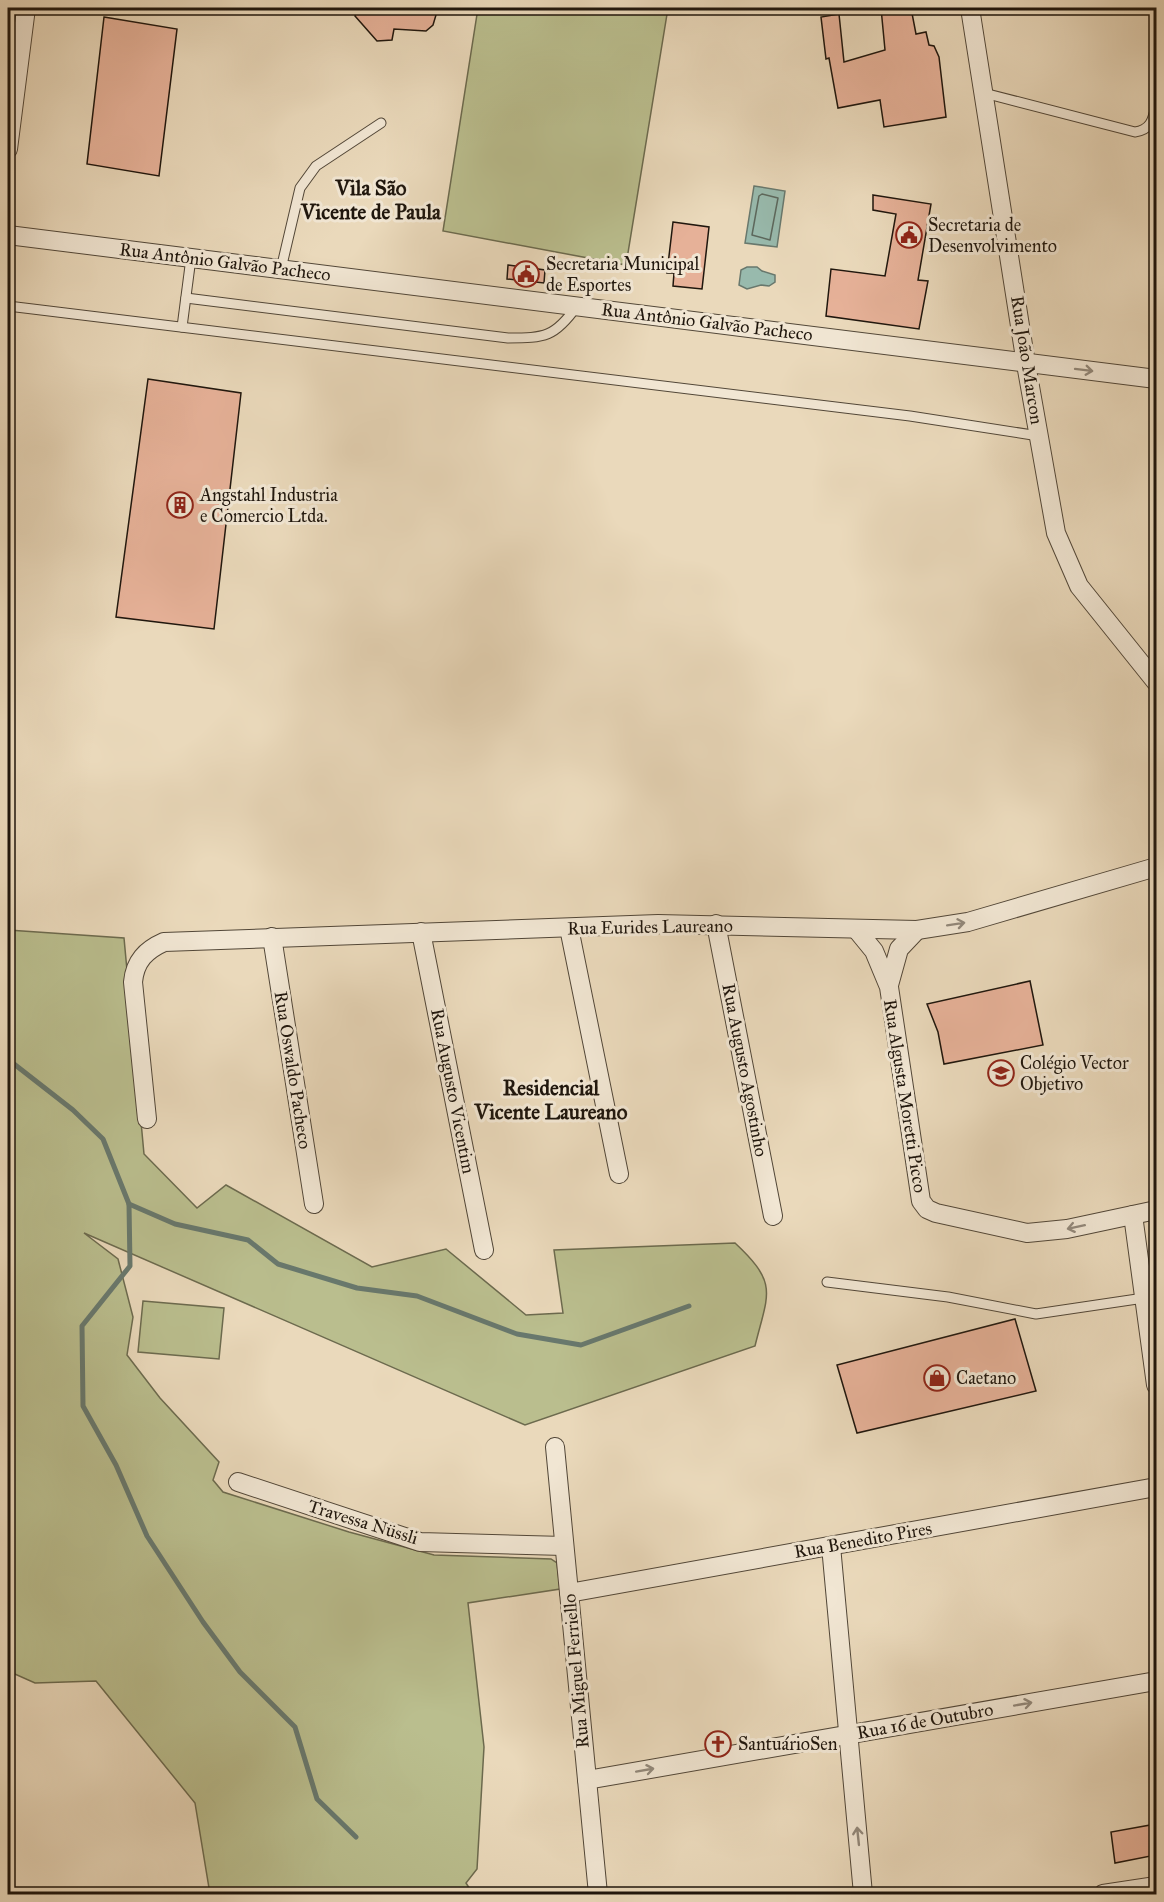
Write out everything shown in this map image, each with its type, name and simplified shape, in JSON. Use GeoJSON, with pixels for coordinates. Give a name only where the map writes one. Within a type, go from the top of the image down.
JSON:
{"type":"FeatureCollection","features":[{"type":"Feature","properties":{"kind":"street"},"geometry":{"type":"LineString","coordinates":[[8,149],[26,8]]}},
{"type":"Feature","properties":{"kind":"street","name":"Rua João Marcon"},"geometry":{"type":"LineString","coordinates":[[970,8],[1026,364],[1056,533],[1076,581],[1156,682]]}},
{"type":"Feature","properties":{"kind":"street","name":"Rua Antônio Galvão Pacheco"},"geometry":{"type":"LineString","coordinates":[[8,236],[1156,379]]}},
{"type":"Feature","properties":{"kind":"street","name":"Rua Eurides Laureano"},"geometry":{"type":"LineString","coordinates":[[147,1119],[133,990],[136,966],[152,948],[165,942],[716,924],[917,930],[968,922],[1156,867]]}},
{"type":"Feature","properties":{"kind":"street","name":"Rua Augusto Agostinho"},"geometry":{"type":"LineString","coordinates":[[716,924],[773,1216]]}},
{"type":"Feature","properties":{"kind":"street"},"geometry":{"type":"LineString","coordinates":[[569,928],[619,1174]]}},
{"type":"Feature","properties":{"kind":"street","name":"Rua Algusta Moretti Picco"},"geometry":{"type":"LineString","coordinates":[[856,929],[874,951],[889,987],[921,1201],[925,1207],[936,1213],[1021,1233],[1067,1229],[1133,1215]]}},
{"type":"Feature","properties":{"kind":"street","name":"Rua Algusta Moretti Picco"},"geometry":{"type":"LineString","coordinates":[[889,987],[899,949],[917,930]]}},
{"type":"Feature","properties":{"kind":"street","name":"Rua Augusto Vicentim"},"geometry":{"type":"LineString","coordinates":[[421,932],[484,1250]]}},
{"type":"Feature","properties":{"kind":"street","name":"Rua Oswaldo Pacheco"},"geometry":{"type":"LineString","coordinates":[[272,937],[314,1204]]}},
{"type":"Feature","properties":{"kind":"street"},"geometry":{"type":"LineString","coordinates":[[1156,1210],[1133,1215],[1156,1385]]}},
{"type":"Feature","properties":{"kind":"street","name":"Rua Miguel Ferriello"},"geometry":{"type":"LineString","coordinates":[[555,1447],[598,1894]]}},
{"type":"Feature","properties":{"kind":"street","name":"Travessa Nüssli"},"geometry":{"type":"LineString","coordinates":[[238,1482],[420,1542],[564,1546]]}},
{"type":"Feature","properties":{"kind":"street","name":"Rua Benedito Pires"},"geometry":{"type":"LineString","coordinates":[[569,1593],[1156,1487]]}},
{"type":"Feature","properties":{"kind":"street"},"geometry":{"type":"LineString","coordinates":[[831,1546],[863,1894]]}},
{"type":"Feature","properties":{"kind":"street","name":"Rua 16 de Outubro"},"geometry":{"type":"LineString","coordinates":[[587,1780],[1156,1681]]}},
{"type":"Feature","properties":{"kind":"street"},"geometry":{"type":"LineString","coordinates":[[1103,1894],[1156,1886]]}},
{"type":"Feature","properties":{"kind":"lane"},"geometry":{"type":"LineString","coordinates":[[984,93],[1136,132],[1151,126],[1156,106]]}},
{"type":"Feature","properties":{"kind":"lane"},"geometry":{"type":"LineString","coordinates":[[281,269],[300,188],[316,166],[381,123]]}},
{"type":"Feature","properties":{"kind":"lane"},"geometry":{"type":"LineString","coordinates":[[183,327],[191,258]]}},
{"type":"Feature","properties":{"kind":"lane"},"geometry":{"type":"LineString","coordinates":[[186,298],[508,338],[547,336],[563,326],[577,306]]}},
{"type":"Feature","properties":{"kind":"lane"},"geometry":{"type":"LineString","coordinates":[[8,306],[899,414],[1039,436]]}},
{"type":"Feature","properties":{"kind":"lane"},"geometry":{"type":"LineString","coordinates":[[827,1282],[948,1297],[1036,1314],[1144,1298]]}},
{"type":"Feature","properties":{"kind":"green space"},"geometry":{"type":"Polygon","coordinates":[[[478,8],[668,8],[626,265],[443,231],[478,8]]]}},
{"type":"Feature","properties":{"kind":"green space"},"geometry":{"type":"Polygon","coordinates":[[[8,930],[124,938],[144,1154],[197,1208],[226,1185],[372,1267],[446,1249],[526,1315],[563,1313],[554,1250],[735,1243],[759,1269],[764,1280],[766,1301],[755,1346],[525,1425],[84,1233],[118,1259],[133,1317],[127,1355],[160,1398],[219,1462],[213,1480],[223,1492],[349,1532],[434,1555],[551,1559],[557,1563],[560,1589],[468,1603],[484,1747],[477,1869],[466,1883],[473,1894],[210,1894],[195,1803],[96,1681],[35,1683],[8,1671],[8,930]]]}},
{"type":"Feature","properties":{"kind":"green space"},"geometry":{"type":"Polygon","coordinates":[[[143,1301],[224,1308],[219,1359],[138,1352],[143,1301]]]}},
{"type":"Feature","properties":{"kind":"water"},"geometry":{"type":"Polygon","coordinates":[[[754,186],[785,191],[777,247],[745,243],[754,186]]]}},
{"type":"Feature","properties":{"kind":"water"},"geometry":{"type":"Polygon","coordinates":[[[747,267],[757,267],[775,275],[775,282],[769,286],[761,285],[747,289],[739,285],[741,270],[747,267]]]}},
{"type":"Feature","properties":{"kind":"building"},"geometry":{"type":"Polygon","coordinates":[[[357,8],[429,8],[436,15],[433,25],[426,31],[394,29],[392,40],[377,41],[355,16],[357,8]]]}},
{"type":"Feature","properties":{"kind":"building"},"geometry":{"type":"Polygon","coordinates":[[[881,8],[911,8],[916,34],[926,32],[929,45],[934,46],[939,57],[946,117],[884,127],[880,100],[838,108],[829,58],[826,59],[821,17],[839,14],[844,62],[885,50],[881,8]]]}},
{"type":"Feature","properties":{"kind":"building"},"geometry":{"type":"Polygon","coordinates":[[[104,17],[177,29],[159,176],[87,164],[104,17]]]}},
{"type":"Feature","properties":{"kind":"building"},"geometry":{"type":"Polygon","coordinates":[[[873,195],[931,204],[918,280],[928,281],[919,329],[826,316],[831,269],[885,276],[896,214],[873,210],[873,195]]]}},
{"type":"Feature","properties":{"kind":"building"},"geometry":{"type":"Polygon","coordinates":[[[673,222],[709,227],[702,289],[673,286],[674,273],[667,273],[673,222]]]}},
{"type":"Feature","properties":{"kind":"building","name":"Secretaria Municipal de Esportes"},"geometry":{"type":"Polygon","coordinates":[[[508,265],[545,270],[544,283],[507,279],[508,265]]]}},
{"type":"Feature","properties":{"kind":"building","name":"Angstahl Industria e Comercio Ltda."},"geometry":{"type":"Polygon","coordinates":[[[148,379],[241,393],[214,629],[116,617],[148,379]]]}},
{"type":"Feature","properties":{"kind":"building"},"geometry":{"type":"Polygon","coordinates":[[[1030,981],[1043,1045],[944,1064],[938,1032],[927,1004],[1030,981]]]}},
{"type":"Feature","properties":{"kind":"building","name":"Caetano"},"geometry":{"type":"Polygon","coordinates":[[[1015,1319],[1036,1391],[857,1433],[837,1365],[1015,1319]]]}},
{"type":"Feature","properties":{"kind":"building"},"geometry":{"type":"Polygon","coordinates":[[[1156,1824],[1156,1855],[1115,1863],[1111,1832],[1156,1824]]]}},
{"type":"Feature","properties":{"kind":"waterway"},"geometry":{"type":"LineString","coordinates":[[8,1062],[14,1064],[73,1110],[103,1139],[129,1204],[130,1266],[82,1326],[83,1406],[116,1465],[147,1536],[203,1622],[240,1672],[295,1727],[317,1799],[356,1837]]}},
{"type":"Feature","properties":{"kind":"waterway"},"geometry":{"type":"LineString","coordinates":[[129,1204],[175,1224],[248,1240],[278,1264],[357,1288],[417,1296],[517,1334],[581,1345],[689,1306]]}},
{"type":"Feature","properties":{"kind":"place","name":"Secretaria de Desenvolvimento"},"geometry":{"type":"Point","coordinates":[909,235]}},
{"type":"Feature","properties":{"kind":"place","name":"Secretaria Municipal de Esportes"},"geometry":{"type":"Point","coordinates":[526,274]}},
{"type":"Feature","properties":{"kind":"place","name":"Angstahl Industria e Comercio Ltda."},"geometry":{"type":"Point","coordinates":[180,505]}},
{"type":"Feature","properties":{"kind":"place","name":"Colégio Vector Objetivo"},"geometry":{"type":"Point","coordinates":[1001,1073]}},
{"type":"Feature","properties":{"kind":"place","name":"Caetano"},"geometry":{"type":"Point","coordinates":[937,1378]}},
{"type":"Feature","properties":{"kind":"place","name":"SantuárioSen"},"geometry":{"type":"Point","coordinates":[718,1744]}},
{"type":"Feature","properties":{"kind":"district","name":"Vila São Vicente de Paula"},"geometry":{"type":"Point","coordinates":[371,200]}},
{"type":"Feature","properties":{"kind":"district","name":"Residencial Vicente Laureano"},"geometry":{"type":"Point","coordinates":[551,1100]}}]}
